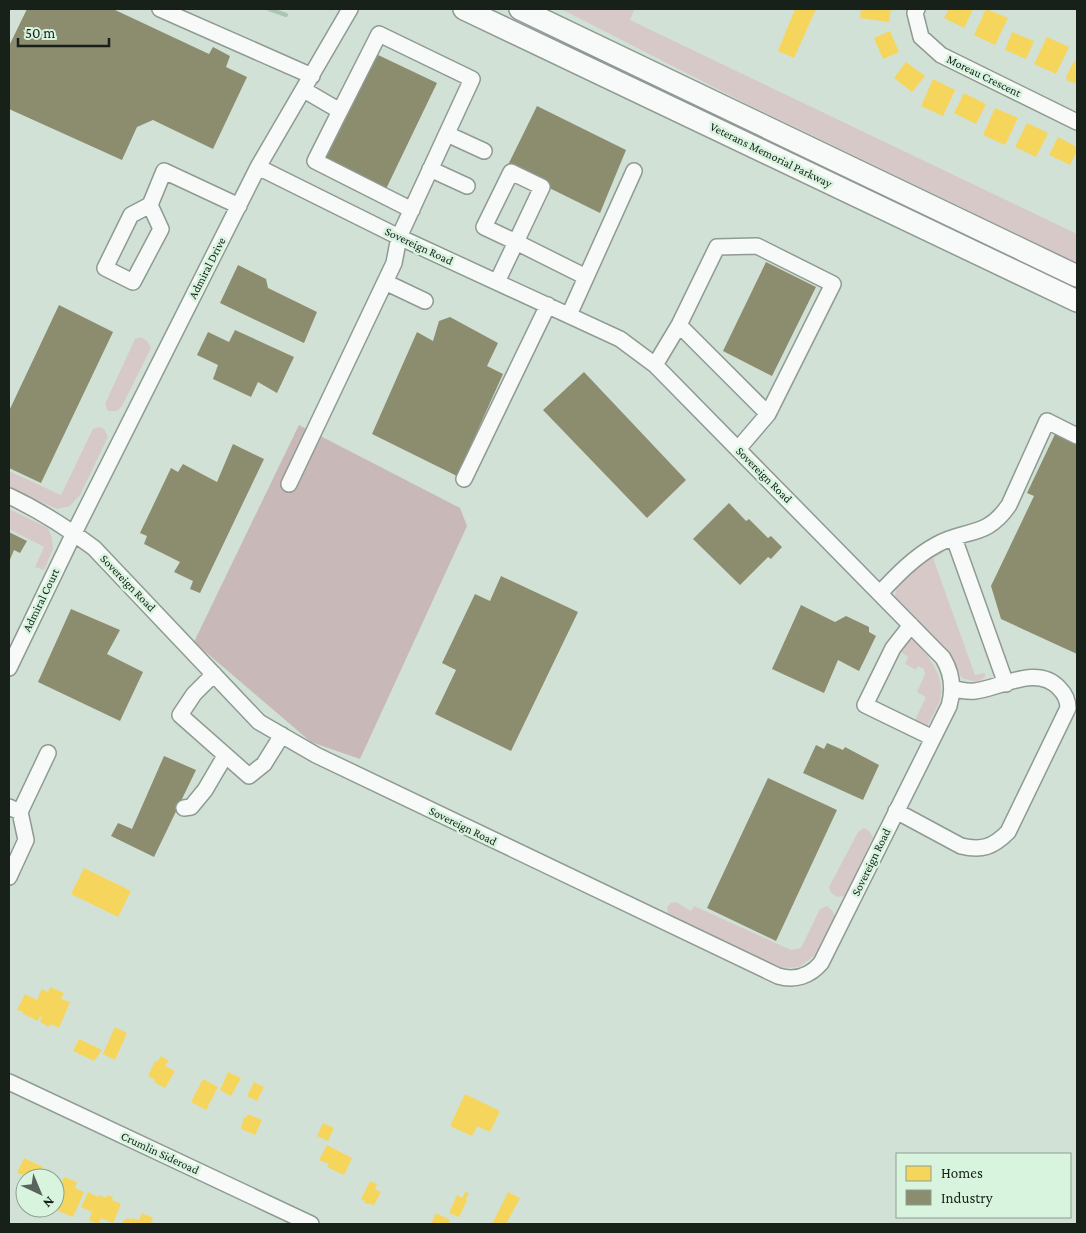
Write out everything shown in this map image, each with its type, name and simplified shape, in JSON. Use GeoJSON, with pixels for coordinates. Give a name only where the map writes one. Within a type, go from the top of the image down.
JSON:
{"type":"FeatureCollection","features":[{"type":"Feature","properties":{"kind":"highway","name":"Veterans Memorial Parkway"},"geometry":{"type":"LineString","coordinates":[[464,9],[1077,301]]}},
{"type":"Feature","properties":{"kind":"highway","name":"Veterans Memorial Parkway"},"geometry":{"type":"LineString","coordinates":[[520,9],[1077,276]]}},
{"type":"Feature","properties":{"kind":"street"},"geometry":{"type":"LineString","coordinates":[[160,9],[312,76]]}},
{"type":"Feature","properties":{"kind":"street","name":"Admiral Drive"},"geometry":{"type":"LineString","coordinates":[[74,533],[258,167],[350,9]]}},
{"type":"Feature","properties":{"kind":"street","name":"Moreau Crescent"},"geometry":{"type":"LineString","coordinates":[[917,9],[915,13],[921,37],[941,55],[1077,122]]}},
{"type":"Feature","properties":{"kind":"street"},"geometry":{"type":"LineString","coordinates":[[289,484],[394,263],[399,237],[412,210],[472,78],[379,34],[315,161],[412,210]]}},
{"type":"Feature","properties":{"kind":"street"},"geometry":{"type":"LineString","coordinates":[[304,90],[340,110]]}},
{"type":"Feature","properties":{"kind":"street"},"geometry":{"type":"LineString","coordinates":[[446,134],[484,151]]}},
{"type":"Feature","properties":{"kind":"street","name":"Sovereign Road"},"geometry":{"type":"LineString","coordinates":[[9,496],[28,505],[74,533],[94,548],[259,722],[316,754],[774,974],[785,978],[797,978],[808,974],[821,963],[949,706],[952,688],[950,671],[943,658],[656,365],[620,339],[399,237],[258,167]]}},
{"type":"Feature","properties":{"kind":"street"},"geometry":{"type":"LineString","coordinates":[[430,169],[467,186]]}},
{"type":"Feature","properties":{"kind":"street"},"geometry":{"type":"LineString","coordinates":[[150,205],[161,229],[133,282],[105,268],[131,216],[150,205],[164,171],[239,206]]}},
{"type":"Feature","properties":{"kind":"street"},"geometry":{"type":"LineString","coordinates":[[569,315],[634,171]]}},
{"type":"Feature","properties":{"kind":"street"},"geometry":{"type":"LineString","coordinates":[[496,282],[516,242],[542,187],[511,172],[484,227],[516,242],[586,277]]}},
{"type":"Feature","properties":{"kind":"street"},"geometry":{"type":"LineString","coordinates":[[656,365],[679,325],[717,247],[757,246],[833,284],[768,414],[738,449]]}},
{"type":"Feature","properties":{"kind":"street"},"geometry":{"type":"LineString","coordinates":[[385,282],[425,301]]}},
{"type":"Feature","properties":{"kind":"street"},"geometry":{"type":"LineString","coordinates":[[464,479],[548,306]]}},
{"type":"Feature","properties":{"kind":"street"},"geometry":{"type":"LineString","coordinates":[[679,325],[768,414]]}},
{"type":"Feature","properties":{"kind":"street"},"geometry":{"type":"LineString","coordinates":[[880,593],[917,558],[936,545],[980,530],[992,524],[1001,516],[1009,505],[1047,421],[1077,436]]}},
{"type":"Feature","properties":{"kind":"street","name":"Admiral Court"},"geometry":{"type":"LineString","coordinates":[[9,668],[74,533]]}},
{"type":"Feature","properties":{"kind":"street"},"geometry":{"type":"LineString","coordinates":[[954,538],[1006,684]]}},
{"type":"Feature","properties":{"kind":"street"},"geometry":{"type":"LineString","coordinates":[[912,625],[893,648],[865,705],[933,738]]}},
{"type":"Feature","properties":{"kind":"street"},"geometry":{"type":"LineString","coordinates":[[214,674],[194,694],[180,715],[249,776],[264,764],[282,735]]}},
{"type":"Feature","properties":{"kind":"street"},"geometry":{"type":"LineString","coordinates":[[896,811],[961,846],[981,848],[995,843],[1008,832],[1072,708],[1065,696],[1050,680],[1035,677],[976,691],[952,688]]}},
{"type":"Feature","properties":{"kind":"street"},"geometry":{"type":"LineString","coordinates":[[9,877],[26,840],[15,809],[48,753]]}},
{"type":"Feature","properties":{"kind":"street"},"geometry":{"type":"LineString","coordinates":[[184,808],[191,807],[205,790],[226,756]]}},
{"type":"Feature","properties":{"kind":"street","name":"Crumlin Sideroad"},"geometry":{"type":"LineString","coordinates":[[9,1082],[311,1224]]}},
{"type":"Feature","properties":{"kind":"shaded area"},"geometry":{"type":"Polygon","coordinates":[[[561,9],[632,9],[634,10],[630,20],[1077,234],[1077,263],[749,105],[561,9]]]}},
{"type":"Feature","properties":{"kind":"shaded area"},"geometry":{"type":"Polygon","coordinates":[[[141,337],[147,341],[151,348],[122,406],[117,411],[108,411],[105,404],[135,339],[141,337]]]}},
{"type":"Feature","properties":{"kind":"shaded area"},"geometry":{"type":"Polygon","coordinates":[[[299,425],[460,508],[467,526],[360,759],[311,742],[194,642],[299,425]]]}},
{"type":"Feature","properties":{"kind":"shaded area"},"geometry":{"type":"Polygon","coordinates":[[[100,427],[104,429],[108,437],[80,495],[70,506],[57,509],[9,487],[9,471],[61,495],[93,429],[100,427]]]}},
{"type":"Feature","properties":{"kind":"shaded area"},"geometry":{"type":"Polygon","coordinates":[[[9,509],[48,528],[52,538],[53,549],[44,570],[35,567],[44,547],[9,529],[9,509]]]}},
{"type":"Feature","properties":{"kind":"shaded area"},"geometry":{"type":"Polygon","coordinates":[[[942,550],[943,553],[933,558],[975,675],[985,673],[985,677],[979,681],[962,678],[932,636],[895,597],[897,582],[928,555],[942,550]]]}},
{"type":"Feature","properties":{"kind":"shaded area"},"geometry":{"type":"Polygon","coordinates":[[[910,639],[916,640],[934,666],[940,680],[940,699],[927,727],[914,722],[926,697],[917,692],[925,674],[924,669],[918,666],[916,670],[905,664],[908,657],[901,652],[903,646],[910,639]]]}},
{"type":"Feature","properties":{"kind":"shaded area"},"geometry":{"type":"Polygon","coordinates":[[[864,828],[873,837],[845,896],[837,897],[831,893],[829,887],[858,832],[864,828]]]}},
{"type":"Feature","properties":{"kind":"shaded area"},"geometry":{"type":"Polygon","coordinates":[[[676,902],[691,911],[694,906],[791,950],[801,948],[820,909],[827,906],[832,910],[835,917],[814,956],[799,967],[780,968],[668,914],[667,907],[671,903],[676,902]]]}},
{"type":"Feature","properties":{"kind":"building: Homes"},"geometry":{"type":"Polygon","coordinates":[[[795,9],[816,9],[794,58],[778,51],[795,9]]]}},
{"type":"Feature","properties":{"kind":"building: Homes"},"geometry":{"type":"Polygon","coordinates":[[[861,9],[891,9],[889,22],[860,18],[861,9]]]}},
{"type":"Feature","properties":{"kind":"building: Homes"},"geometry":{"type":"Polygon","coordinates":[[[949,9],[973,9],[964,28],[944,18],[949,9]]]}},
{"type":"Feature","properties":{"kind":"building: Homes"},"geometry":{"type":"Polygon","coordinates":[[[986,9],[1008,18],[995,45],[974,35],[986,9]]]}},
{"type":"Feature","properties":{"kind":"building: Homes"},"geometry":{"type":"Polygon","coordinates":[[[890,31],[899,52],[883,59],[874,38],[890,31]]]}},
{"type":"Feature","properties":{"kind":"building: Homes"},"geometry":{"type":"Polygon","coordinates":[[[1012,32],[1034,41],[1026,59],[1005,50],[1012,32]]]}},
{"type":"Feature","properties":{"kind":"building: Homes"},"geometry":{"type":"Polygon","coordinates":[[[1047,37],[1069,47],[1056,74],[1034,64],[1047,37]]]}},
{"type":"Feature","properties":{"kind":"building: Homes"},"geometry":{"type":"Polygon","coordinates":[[[1074,61],[1077,62],[1077,84],[1066,80],[1074,61]]]}},
{"type":"Feature","properties":{"kind":"building: Homes"},"geometry":{"type":"Polygon","coordinates":[[[906,62],[925,76],[912,92],[894,78],[906,62]]]}},
{"type":"Feature","properties":{"kind":"building: Homes"},"geometry":{"type":"Polygon","coordinates":[[[933,79],[955,90],[943,116],[921,106],[933,79]]]}},
{"type":"Feature","properties":{"kind":"building: Homes"},"geometry":{"type":"Polygon","coordinates":[[[964,93],[986,104],[976,124],[954,113],[964,93]]]}},
{"type":"Feature","properties":{"kind":"building: Homes"},"geometry":{"type":"Polygon","coordinates":[[[995,108],[1018,118],[1005,145],[983,135],[995,108]]]}},
{"type":"Feature","properties":{"kind":"building: Homes"},"geometry":{"type":"Polygon","coordinates":[[[1027,123],[1048,133],[1036,157],[1015,147],[1027,123]]]}},
{"type":"Feature","properties":{"kind":"building: Homes"},"geometry":{"type":"Polygon","coordinates":[[[1058,137],[1077,147],[1070,165],[1049,155],[1058,137]]]}},
{"type":"Feature","properties":{"kind":"building: Homes"},"geometry":{"type":"Polygon","coordinates":[[[84,868],[131,891],[118,917],[71,894],[84,868]]]}},
{"type":"Feature","properties":{"kind":"building: Homes"},"geometry":{"type":"Polygon","coordinates":[[[50,987],[64,993],[61,999],[70,1002],[59,1028],[50,1024],[49,1027],[40,1022],[42,1017],[40,1016],[38,1021],[17,1010],[25,994],[37,1000],[42,989],[48,992],[50,987]]]}},
{"type":"Feature","properties":{"kind":"building: Homes"},"geometry":{"type":"Polygon","coordinates":[[[115,1027],[127,1033],[115,1060],[103,1054],[115,1027]]]}},
{"type":"Feature","properties":{"kind":"building: Homes"},"geometry":{"type":"Polygon","coordinates":[[[79,1039],[102,1050],[94,1061],[73,1051],[79,1039]]]}},
{"type":"Feature","properties":{"kind":"building: Homes"},"geometry":{"type":"Polygon","coordinates":[[[161,1056],[169,1061],[165,1066],[175,1071],[165,1088],[148,1076],[155,1061],[157,1062],[161,1056]]]}},
{"type":"Feature","properties":{"kind":"building: Homes"},"geometry":{"type":"Polygon","coordinates":[[[228,1072],[241,1078],[231,1096],[220,1090],[228,1072]]]}},
{"type":"Feature","properties":{"kind":"building: Homes"},"geometry":{"type":"Polygon","coordinates":[[[203,1079],[218,1087],[206,1110],[191,1102],[203,1079]]]}},
{"type":"Feature","properties":{"kind":"building: Homes"},"geometry":{"type":"Polygon","coordinates":[[[254,1082],[264,1087],[257,1101],[247,1096],[254,1082]]]}},
{"type":"Feature","properties":{"kind":"building: Homes"},"geometry":{"type":"Polygon","coordinates":[[[465,1094],[500,1111],[490,1132],[477,1126],[472,1136],[450,1126],[465,1094]]]}},
{"type":"Feature","properties":{"kind":"building: Homes"},"geometry":{"type":"Polygon","coordinates":[[[248,1114],[262,1120],[255,1135],[241,1129],[244,1117],[246,1118],[248,1114]]]}},
{"type":"Feature","properties":{"kind":"building: Homes"},"geometry":{"type":"Polygon","coordinates":[[[323,1123],[334,1128],[328,1141],[317,1136],[323,1123]]]}},
{"type":"Feature","properties":{"kind":"building: Homes"},"geometry":{"type":"Polygon","coordinates":[[[327,1145],[352,1158],[344,1175],[327,1167],[329,1164],[319,1160],[327,1145]]]}},
{"type":"Feature","properties":{"kind":"building: Homes"},"geometry":{"type":"Polygon","coordinates":[[[24,1158],[43,1167],[43,1168],[19,1168],[24,1158]]]}},
{"type":"Feature","properties":{"kind":"building: Homes"},"geometry":{"type":"Polygon","coordinates":[[[65,1177],[77,1182],[75,1188],[84,1192],[73,1217],[65,1214],[65,1177]]]}},
{"type":"Feature","properties":{"kind":"building: Homes"},"geometry":{"type":"Polygon","coordinates":[[[370,1181],[377,1184],[375,1189],[381,1192],[374,1205],[364,1203],[365,1201],[361,1199],[370,1181]]]}},
{"type":"Feature","properties":{"kind":"building: Homes"},"geometry":{"type":"Polygon","coordinates":[[[88,1192],[98,1197],[99,1195],[106,1198],[107,1195],[113,1197],[112,1200],[121,1204],[113,1223],[101,1218],[98,1224],[89,1220],[92,1212],[81,1207],[88,1192]]]}},
{"type":"Feature","properties":{"kind":"building: Homes"},"geometry":{"type":"Polygon","coordinates":[[[465,1192],[469,1193],[459,1217],[449,1213],[457,1195],[462,1198],[465,1192]]]}},
{"type":"Feature","properties":{"kind":"building: Homes"},"geometry":{"type":"Polygon","coordinates":[[[508,1192],[520,1198],[506,1224],[492,1224],[508,1192]]]}},
{"type":"Feature","properties":{"kind":"building: Homes"},"geometry":{"type":"Polygon","coordinates":[[[142,1213],[153,1218],[151,1224],[122,1224],[128,1218],[139,1220],[142,1213]]]}},
{"type":"Feature","properties":{"kind":"building: Homes"},"geometry":{"type":"Polygon","coordinates":[[[436,1213],[450,1220],[448,1224],[431,1224],[436,1213]]]}},
{"type":"Feature","properties":{"kind":"building: Industry"},"geometry":{"type":"Polygon","coordinates":[[[27,9],[113,9],[209,54],[213,47],[230,56],[226,67],[247,77],[213,149],[153,120],[137,127],[122,160],[9,109],[9,46],[27,9]]]}},
{"type":"Feature","properties":{"kind":"building: Industry"},"geometry":{"type":"Polygon","coordinates":[[[376,54],[437,83],[385,191],[324,162],[376,54]]]}},
{"type":"Feature","properties":{"kind":"building: Industry"},"geometry":{"type":"Polygon","coordinates":[[[537,106],[626,150],[600,213],[507,167],[537,106]]]}},
{"type":"Feature","properties":{"kind":"building: Industry"},"geometry":{"type":"Polygon","coordinates":[[[766,262],[816,287],[772,376],[723,351],[766,262]]]}},
{"type":"Feature","properties":{"kind":"building: Industry"},"geometry":{"type":"Polygon","coordinates":[[[238,265],[266,279],[268,288],[317,312],[304,343],[220,303],[238,265]]]}},
{"type":"Feature","properties":{"kind":"building: Industry"},"geometry":{"type":"Polygon","coordinates":[[[59,305],[113,332],[41,483],[9,468],[9,411],[59,305]]]}},
{"type":"Feature","properties":{"kind":"building: Industry"},"geometry":{"type":"Polygon","coordinates":[[[450,317],[498,343],[487,366],[503,374],[457,476],[372,434],[417,332],[433,341],[439,321],[450,317]]]}},
{"type":"Feature","properties":{"kind":"building: Industry"},"geometry":{"type":"Polygon","coordinates":[[[235,330],[294,357],[277,393],[258,382],[251,397],[213,379],[218,365],[197,355],[208,332],[229,342],[235,330]]]}},
{"type":"Feature","properties":{"kind":"building: Industry"},"geometry":{"type":"Polygon","coordinates":[[[584,372],[686,480],[647,518],[543,410],[584,372]]]}},
{"type":"Feature","properties":{"kind":"building: Industry"},"geometry":{"type":"Polygon","coordinates":[[[1056,432],[1077,442],[1077,654],[1001,619],[991,586],[1034,496],[1027,493],[1056,432]]]}},
{"type":"Feature","properties":{"kind":"building: Industry"},"geometry":{"type":"Polygon","coordinates":[[[233,444],[264,459],[200,593],[190,589],[193,581],[174,572],[180,562],[144,544],[147,536],[140,533],[171,468],[178,472],[183,464],[217,482],[233,444]]]}},
{"type":"Feature","properties":{"kind":"building: Industry"},"geometry":{"type":"Polygon","coordinates":[[[729,503],[746,521],[749,519],[768,538],[771,536],[782,547],[771,559],[768,557],[740,585],[693,539],[729,503]]]}},
{"type":"Feature","properties":{"kind":"building: Industry"},"geometry":{"type":"Polygon","coordinates":[[[9,532],[27,541],[20,553],[14,550],[9,562],[9,532]]]}},
{"type":"Feature","properties":{"kind":"building: Industry"},"geometry":{"type":"Polygon","coordinates":[[[501,576],[578,612],[511,751],[435,714],[456,670],[442,663],[475,594],[490,601],[501,576]]]}},
{"type":"Feature","properties":{"kind":"building: Industry"},"geometry":{"type":"Polygon","coordinates":[[[801,605],[835,622],[846,616],[869,627],[869,632],[876,636],[859,671],[838,660],[824,693],[772,669],[801,605]]]}},
{"type":"Feature","properties":{"kind":"building: Industry"},"geometry":{"type":"Polygon","coordinates":[[[71,609],[120,630],[107,654],[143,672],[120,721],[38,682],[71,609]]]}},
{"type":"Feature","properties":{"kind":"building: Industry"},"geometry":{"type":"Polygon","coordinates":[[[827,743],[843,750],[845,747],[879,765],[863,800],[803,773],[816,745],[824,749],[827,743]]]}},
{"type":"Feature","properties":{"kind":"building: Industry"},"geometry":{"type":"Polygon","coordinates":[[[164,756],[196,770],[154,857],[111,836],[118,823],[132,829],[164,756]]]}},
{"type":"Feature","properties":{"kind":"building: Industry"},"geometry":{"type":"Polygon","coordinates":[[[768,778],[837,810],[776,941],[707,908],[768,778]]]}},
{"type":"Feature","properties":{"kind":"waterway"},"geometry":{"type":"LineString","coordinates":[[269,9],[286,15]]}}]}
